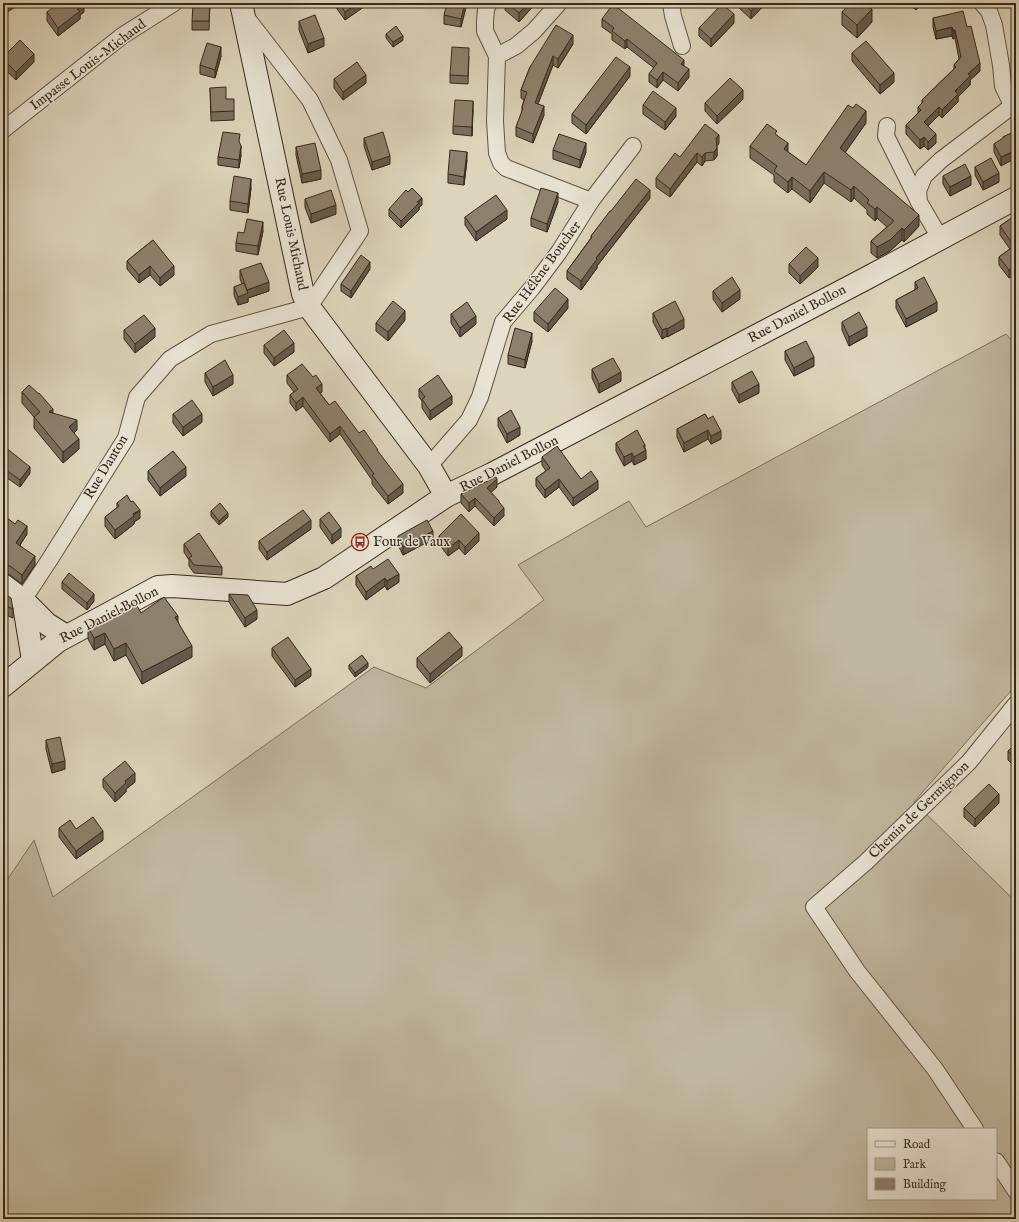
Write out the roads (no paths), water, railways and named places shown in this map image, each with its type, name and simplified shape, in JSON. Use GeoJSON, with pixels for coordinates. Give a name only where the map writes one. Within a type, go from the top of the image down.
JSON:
{"type":"FeatureCollection","features":[{"type":"Feature","properties":{"kind":"street","name":"Impasse Louis-Michaud"},"geometry":{"type":"LineString","coordinates":[[3,130],[122,36],[174,3]]}},
{"type":"Feature","properties":{"kind":"street"},"geometry":{"type":"LineString","coordinates":[[489,3],[486,9],[484,21],[485,31],[497,56],[494,121],[497,153],[501,163],[506,168],[591,201]]}},
{"type":"Feature","properties":{"kind":"street"},"geometry":{"type":"LineString","coordinates":[[497,56],[516,46],[528,36],[559,3]]}},
{"type":"Feature","properties":{"kind":"street"},"geometry":{"type":"LineString","coordinates":[[672,3],[673,16],[682,46]]}},
{"type":"Feature","properties":{"kind":"street"},"geometry":{"type":"LineString","coordinates":[[919,202],[918,191],[924,176],[941,160],[1014,104],[1003,86],[994,25],[989,11],[982,3]]}},
{"type":"Feature","properties":{"kind":"street"},"geometry":{"type":"LineString","coordinates":[[242,9],[310,100],[339,160],[360,231],[309,307]]}},
{"type":"Feature","properties":{"kind":"street","name":"Rue Louis Michaud"},"geometry":{"type":"LineString","coordinates":[[242,9],[303,294],[309,307],[429,466],[446,496]]}},
{"type":"Feature","properties":{"kind":"street"},"geometry":{"type":"LineString","coordinates":[[887,126],[886,136],[919,202],[940,238]]}},
{"type":"Feature","properties":{"kind":"street","name":"Rue Hélène Boucher"},"geometry":{"type":"LineString","coordinates":[[429,466],[469,420],[480,397],[503,322],[532,288],[559,252],[591,201],[632,146]]}},
{"type":"Feature","properties":{"kind":"street","name":"Rue Daniel Bollon"},"geometry":{"type":"LineString","coordinates":[[3,686],[58,641],[158,587],[172,586],[287,594],[324,578],[446,496],[506,466],[1016,198]]}},
{"type":"Feature","properties":{"kind":"street","name":"Rue Danton"},"geometry":{"type":"LineString","coordinates":[[23,600],[126,438],[137,397],[170,358],[211,334],[309,307]]}},
{"type":"Feature","properties":{"kind":"street"},"geometry":{"type":"LineString","coordinates":[[3,585],[23,600],[48,624],[66,636]]}},
{"type":"Feature","properties":{"kind":"street"},"geometry":{"type":"LineString","coordinates":[[23,600],[33,660]]}},
{"type":"Feature","properties":{"kind":"street","name":"Chemin de Germignon"},"geometry":{"type":"LineString","coordinates":[[974,1128],[935,1069],[857,971],[814,907],[866,862],[969,762],[1016,704]]}},
{"type":"Feature","properties":{"kind":"street"},"geometry":{"type":"LineString","coordinates":[[997,1162],[1016,1191]]}},
{"type":"Feature","properties":{"kind":"place","name":"Four de Vaux"},"geometry":{"type":"Point","coordinates":[360,542]}}]}
